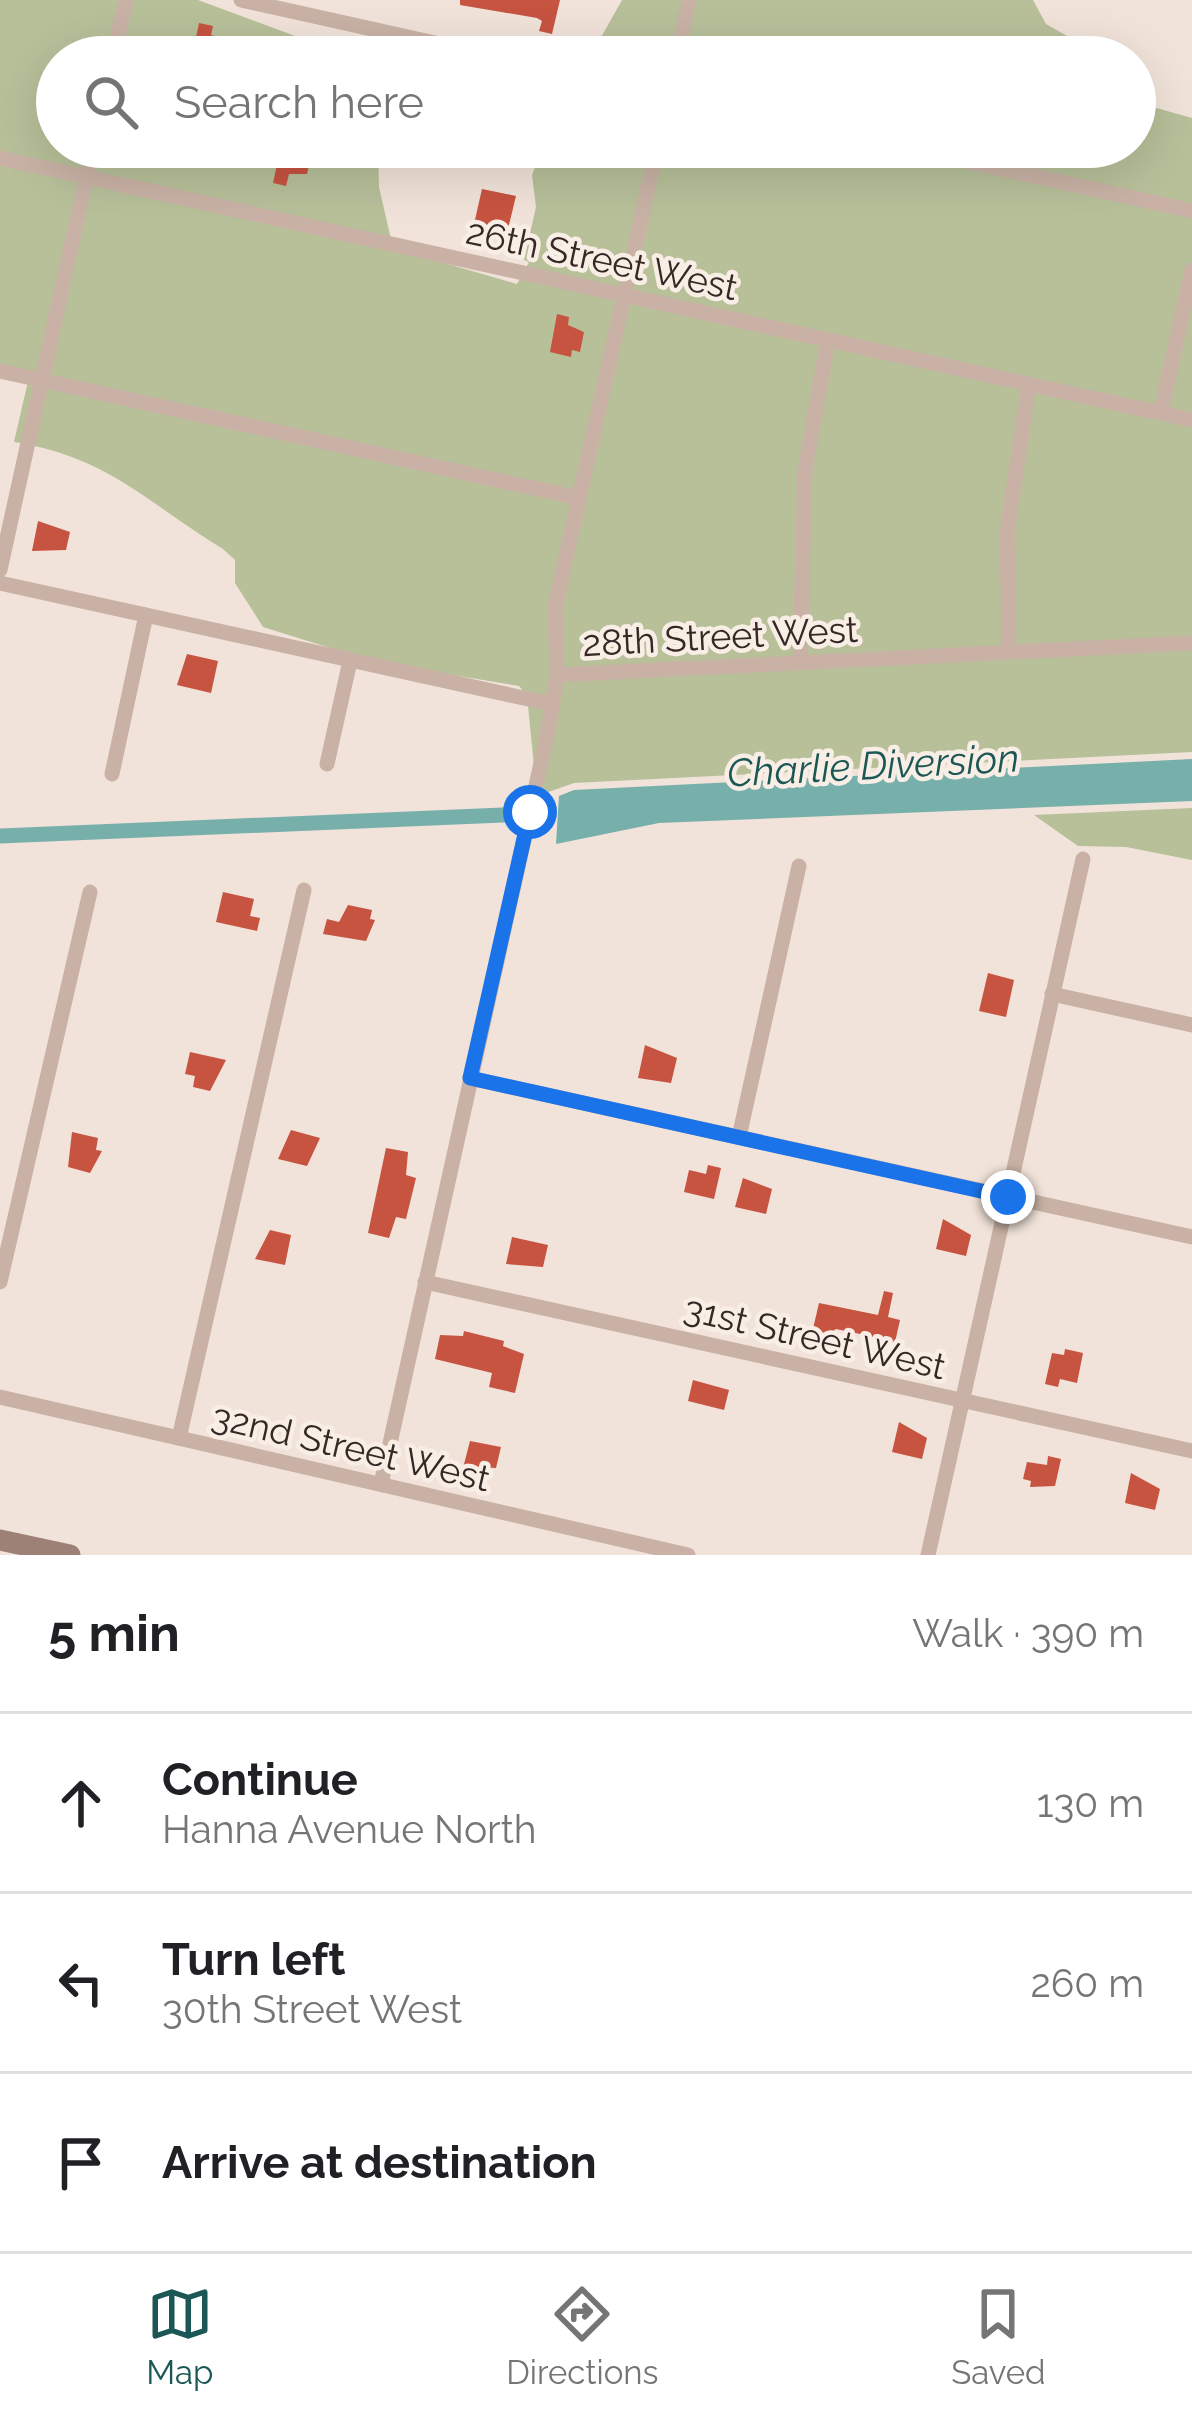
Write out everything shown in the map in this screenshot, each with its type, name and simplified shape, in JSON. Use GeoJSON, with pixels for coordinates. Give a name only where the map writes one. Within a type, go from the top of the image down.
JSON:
{"type":"FeatureCollection","features":[{"type":"Feature","properties":{"kind":"street"},"geometry":{"type":"LineString","coordinates":[[118,36],[126,0]]}},
{"type":"Feature","properties":{"kind":"street"},"geometry":{"type":"LineString","coordinates":[[241,0],[403,36]]}},
{"type":"Feature","properties":{"kind":"street"},"geometry":{"type":"LineString","coordinates":[[681,36],[689,0]]}},
{"type":"Feature","properties":{"kind":"street","name":"26th Street West"},"geometry":{"type":"LineString","coordinates":[[0,158],[36,166]]}},
{"type":"Feature","properties":{"kind":"street","name":"26th Street West"},"geometry":{"type":"LineString","coordinates":[[46,168],[1192,420]]}},
{"type":"Feature","properties":{"kind":"street"},"geometry":{"type":"LineString","coordinates":[[0,570],[89,168]]}},
{"type":"Feature","properties":{"kind":"street"},"geometry":{"type":"LineString","coordinates":[[557,676],[553,624],[652,168]]}},
{"type":"Feature","properties":{"kind":"street"},"geometry":{"type":"LineString","coordinates":[[998,168],[1192,211]]}},
{"type":"Feature","properties":{"kind":"street"},"geometry":{"type":"LineString","coordinates":[[1161,412],[1192,270]]}},
{"type":"Feature","properties":{"kind":"street"},"geometry":{"type":"LineString","coordinates":[[800,662],[805,470],[828,340]]}},
{"type":"Feature","properties":{"kind":"street"},"geometry":{"type":"LineString","coordinates":[[0,371],[579,498]]}},
{"type":"Feature","properties":{"kind":"street"},"geometry":{"type":"LineString","coordinates":[[1009,651],[1007,532],[1029,384]]}},
{"type":"Feature","properties":{"kind":"street","name":"28th Street West"},"geometry":{"type":"LineString","coordinates":[[0,584],[551,704],[557,676],[1192,643]]}},
{"type":"Feature","properties":{"kind":"street"},"geometry":{"type":"LineString","coordinates":[[112,773],[146,615]]}},
{"type":"Feature","properties":{"kind":"street"},"geometry":{"type":"LineString","coordinates":[[327,764],[350,661]]}},
{"type":"Feature","properties":{"kind":"street"},"geometry":{"type":"LineString","coordinates":[[381,1484],[551,704]]}},
{"type":"Feature","properties":{"kind":"street"},"geometry":{"type":"LineString","coordinates":[[928,1555],[1083,859]]}},
{"type":"Feature","properties":{"kind":"street"},"geometry":{"type":"LineString","coordinates":[[739,1137],[799,866]]}},
{"type":"Feature","properties":{"kind":"street"},"geometry":{"type":"LineString","coordinates":[[178,1438],[304,890]]}},
{"type":"Feature","properties":{"kind":"street"},"geometry":{"type":"LineString","coordinates":[[0,1282],[90,892]]}},
{"type":"Feature","properties":{"kind":"street"},"geometry":{"type":"LineString","coordinates":[[1052,994],[1192,1025]]}},
{"type":"Feature","properties":{"kind":"street"},"geometry":{"type":"LineString","coordinates":[[470,1078],[1192,1238]]}},
{"type":"Feature","properties":{"kind":"street","name":"31st Street West"},"geometry":{"type":"LineString","coordinates":[[425,1282],[1192,1450]]}},
{"type":"Feature","properties":{"kind":"street","name":"32nd Street West"},"geometry":{"type":"LineString","coordinates":[[0,1397],[688,1555]]}},
{"type":"Feature","properties":{"kind":"street"},"geometry":{"type":"LineString","coordinates":[[0,1540],[70,1555]]}},
{"type":"Feature","properties":{"kind":"green space"},"geometry":{"type":"Polygon","coordinates":[[[0,0],[198,0],[295,36],[36,36],[36,168],[379,168],[393,248],[517,284],[529,262],[524,260],[536,207],[535,168],[1156,168],[1156,108],[1192,118],[1192,752],[574,783],[537,796],[527,696],[519,686],[375,662],[263,627],[235,583],[235,560],[223,549],[101,470],[14,442],[29,377],[0,370],[0,0]]]}},
{"type":"Feature","properties":{"kind":"green space"},"geometry":{"type":"Polygon","coordinates":[[[622,0],[1033,0],[1046,24],[1067,36],[602,36],[622,0]]]}},
{"type":"Feature","properties":{"kind":"green space"},"geometry":{"type":"Polygon","coordinates":[[[1192,808],[1192,860],[1126,847],[1078,846],[1034,815],[1192,808]]]}},
{"type":"Feature","properties":{"kind":"water"},"geometry":{"type":"Polygon","coordinates":[[[1192,759],[1192,801],[659,823],[556,844],[559,796],[574,790],[1192,759]]]}},
{"type":"Feature","properties":{"kind":"building"},"geometry":{"type":"Polygon","coordinates":[[[460,0],[560,0],[552,34],[539,31],[542,21],[537,18],[460,5],[460,0]]]}},
{"type":"Feature","properties":{"kind":"building"},"geometry":{"type":"Polygon","coordinates":[[[199,23],[213,26],[215,36],[196,36],[199,23]]]}},
{"type":"Feature","properties":{"kind":"building"},"geometry":{"type":"Polygon","coordinates":[[[276,168],[308,168],[307,174],[289,174],[286,186],[273,183],[276,168]]]}},
{"type":"Feature","properties":{"kind":"building"},"geometry":{"type":"Polygon","coordinates":[[[482,189],[516,196],[508,229],[474,224],[482,189]]]}},
{"type":"Feature","properties":{"kind":"building"},"geometry":{"type":"Polygon","coordinates":[[[557,314],[569,317],[568,325],[584,332],[580,352],[572,350],[571,357],[550,352],[557,314]]]}},
{"type":"Feature","properties":{"kind":"building"},"geometry":{"type":"Polygon","coordinates":[[[38,521],[70,532],[66,550],[32,551],[38,521]]]}},
{"type":"Feature","properties":{"kind":"building"},"geometry":{"type":"Polygon","coordinates":[[[187,654],[218,661],[211,693],[177,685],[187,654]]]}},
{"type":"Feature","properties":{"kind":"building"},"geometry":{"type":"Polygon","coordinates":[[[223,892],[254,899],[250,916],[260,918],[257,931],[216,922],[223,892]]]}},
{"type":"Feature","properties":{"kind":"building"},"geometry":{"type":"Polygon","coordinates":[[[348,905],[372,910],[370,919],[375,920],[366,941],[323,934],[327,919],[339,922],[348,905]]]}},
{"type":"Feature","properties":{"kind":"building"},"geometry":{"type":"Polygon","coordinates":[[[988,973],[1014,980],[1006,1017],[979,1011],[988,973]]]}},
{"type":"Feature","properties":{"kind":"building"},"geometry":{"type":"Polygon","coordinates":[[[645,1045],[677,1058],[671,1083],[638,1078],[645,1045]]]}},
{"type":"Feature","properties":{"kind":"building"},"geometry":{"type":"Polygon","coordinates":[[[190,1052],[226,1060],[210,1091],[193,1087],[195,1076],[185,1074],[190,1052]]]}},
{"type":"Feature","properties":{"kind":"building"},"geometry":{"type":"Polygon","coordinates":[[[291,1130],[320,1138],[307,1166],[278,1159],[291,1130]]]}},
{"type":"Feature","properties":{"kind":"building"},"geometry":{"type":"Polygon","coordinates":[[[72,1132],[98,1138],[96,1150],[102,1151],[90,1173],[68,1167],[72,1132]]]}},
{"type":"Feature","properties":{"kind":"building"},"geometry":{"type":"Polygon","coordinates":[[[386,1148],[408,1152],[406,1175],[416,1178],[406,1219],[396,1217],[389,1238],[368,1233],[386,1148]]]}},
{"type":"Feature","properties":{"kind":"building"},"geometry":{"type":"Polygon","coordinates":[[[708,1165],[721,1168],[714,1199],[684,1192],[689,1170],[706,1174],[708,1165]]]}},
{"type":"Feature","properties":{"kind":"building"},"geometry":{"type":"Polygon","coordinates":[[[743,1178],[772,1189],[766,1214],[735,1207],[743,1178]]]}},
{"type":"Feature","properties":{"kind":"building"},"geometry":{"type":"Polygon","coordinates":[[[943,1219],[971,1235],[966,1256],[936,1249],[943,1219]]]}},
{"type":"Feature","properties":{"kind":"building"},"geometry":{"type":"Polygon","coordinates":[[[270,1230],[291,1235],[285,1265],[255,1259],[270,1230]]]}},
{"type":"Feature","properties":{"kind":"building"},"geometry":{"type":"Polygon","coordinates":[[[512,1237],[548,1245],[543,1267],[506,1264],[512,1237]]]}},
{"type":"Feature","properties":{"kind":"building"},"geometry":{"type":"Polygon","coordinates":[[[884,1291],[893,1293],[888,1317],[900,1320],[893,1351],[880,1348],[882,1340],[865,1335],[836,1329],[826,1336],[812,1333],[819,1303],[878,1315],[884,1291]]]}},
{"type":"Feature","properties":{"kind":"building"},"geometry":{"type":"Polygon","coordinates":[[[464,1331],[504,1341],[503,1346],[524,1354],[515,1393],[489,1387],[492,1373],[435,1359],[440,1335],[463,1336],[464,1331]]]}},
{"type":"Feature","properties":{"kind":"building"},"geometry":{"type":"Polygon","coordinates":[[[1065,1349],[1083,1353],[1077,1383],[1060,1379],[1058,1387],[1045,1384],[1052,1353],[1064,1355],[1065,1349]]]}},
{"type":"Feature","properties":{"kind":"building"},"geometry":{"type":"Polygon","coordinates":[[[693,1380],[729,1390],[724,1410],[688,1401],[693,1380]]]}},
{"type":"Feature","properties":{"kind":"building"},"geometry":{"type":"Polygon","coordinates":[[[899,1422],[927,1438],[922,1459],[892,1452],[899,1422]]]}},
{"type":"Feature","properties":{"kind":"building"},"geometry":{"type":"Polygon","coordinates":[[[470,1441],[501,1447],[496,1468],[478,1467],[476,1475],[462,1472],[470,1441]]]}},
{"type":"Feature","properties":{"kind":"building"},"geometry":{"type":"Polygon","coordinates":[[[1048,1456],[1061,1459],[1055,1486],[1030,1487],[1031,1481],[1023,1479],[1027,1462],[1047,1465],[1048,1456]]]}},
{"type":"Feature","properties":{"kind":"building"},"geometry":{"type":"Polygon","coordinates":[[[1131,1473],[1160,1489],[1155,1510],[1125,1503],[1131,1473]]]}},
{"type":"Feature","properties":{"kind":"waterway","name":"Charlie Diversion"},"geometry":{"type":"LineString","coordinates":[[0,836],[503,815]]}},
{"type":"Feature","properties":{"kind":"route"},"geometry":{"type":"LineString","coordinates":[[530,812],[470,1078],[1008,1197]]}}]}
